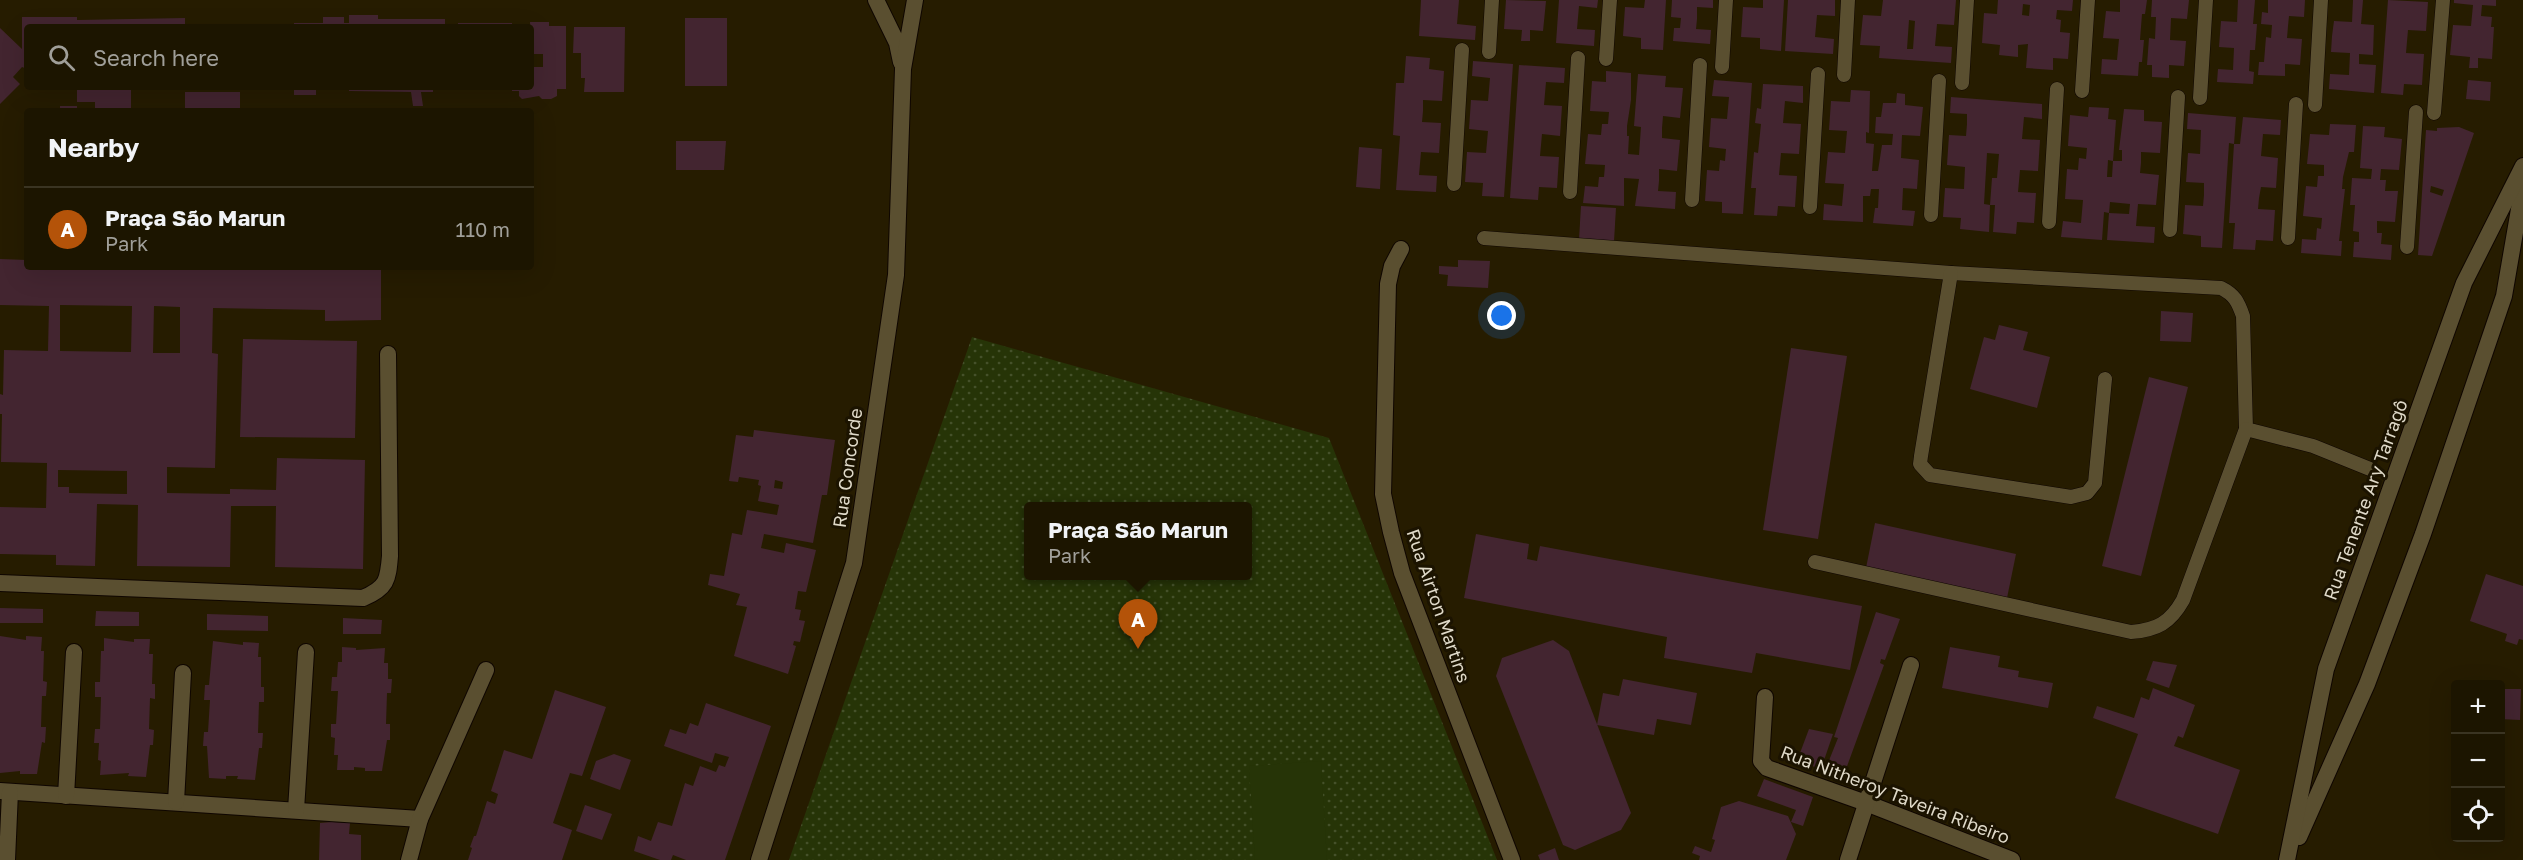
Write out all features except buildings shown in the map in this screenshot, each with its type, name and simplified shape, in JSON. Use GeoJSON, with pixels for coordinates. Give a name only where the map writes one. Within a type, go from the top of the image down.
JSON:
{"type":"FeatureCollection","features":[{"type":"Feature","properties":{"kind":"street","name":"Rua Concorde"},"geometry":{"type":"LineString","coordinates":[[876,0],[897,43],[903,69]]}},
{"type":"Feature","properties":{"kind":"street","name":"Rua Concorde"},"geometry":{"type":"LineString","coordinates":[[759,860],[854,563],[896,275],[903,69],[915,0]]}},
{"type":"Feature","properties":{"kind":"street","name":"Rua Tenente Ary Tarragô"},"geometry":{"type":"LineString","coordinates":[[2288,860],[2326,669],[2464,283],[2523,166]]}},
{"type":"Feature","properties":{"kind":"street","name":"Rua Tenente Ary Tarragô"},"geometry":{"type":"LineString","coordinates":[[2288,860],[2367,684],[2422,534],[2504,296],[2523,186]]}},
{"type":"Feature","properties":{"kind":"street","name":"Rua Airton Martins"},"geometry":{"type":"LineString","coordinates":[[1401,249],[1392,266],[1388,284],[1383,494],[1402,573],[1512,860]]}},
{"type":"Feature","properties":{"kind":"street"},"geometry":{"type":"LineString","coordinates":[[0,583],[363,598],[379,591],[388,577],[390,556],[388,354]]}},
{"type":"Feature","properties":{"kind":"street"},"geometry":{"type":"LineString","coordinates":[[66,796],[74,652]]}},
{"type":"Feature","properties":{"kind":"street"},"geometry":{"type":"LineString","coordinates":[[296,810],[306,652]]}},
{"type":"Feature","properties":{"kind":"street"},"geometry":{"type":"LineString","coordinates":[[1848,860],[1911,665]]}},
{"type":"Feature","properties":{"kind":"street"},"geometry":{"type":"LineString","coordinates":[[409,860],[420,819],[486,670]]}},
{"type":"Feature","properties":{"kind":"street"},"geometry":{"type":"LineString","coordinates":[[177,802],[183,673]]}},
{"type":"Feature","properties":{"kind":"street","name":"Rua Nitheroy Taveira Ribeiro"},"geometry":{"type":"LineString","coordinates":[[1765,697],[1761,757],[1763,765],[2012,860]]}},
{"type":"Feature","properties":{"kind":"street"},"geometry":{"type":"LineString","coordinates":[[7,860],[5,792],[420,819]]}},
{"type":"Feature","properties":{"kind":"lane"},"geometry":{"type":"LineString","coordinates":[[1489,52],[1492,0]]}},
{"type":"Feature","properties":{"kind":"lane"},"geometry":{"type":"LineString","coordinates":[[1606,59],[1610,0]]}},
{"type":"Feature","properties":{"kind":"lane"},"geometry":{"type":"LineString","coordinates":[[1722,67],[1726,0]]}},
{"type":"Feature","properties":{"kind":"lane"},"geometry":{"type":"LineString","coordinates":[[1844,75],[1848,0]]}},
{"type":"Feature","properties":{"kind":"lane"},"geometry":{"type":"LineString","coordinates":[[1962,82],[1967,0]]}},
{"type":"Feature","properties":{"kind":"lane"},"geometry":{"type":"LineString","coordinates":[[2082,91],[2088,0]]}},
{"type":"Feature","properties":{"kind":"lane"},"geometry":{"type":"LineString","coordinates":[[2200,98],[2206,0]]}},
{"type":"Feature","properties":{"kind":"lane"},"geometry":{"type":"LineString","coordinates":[[2315,105],[2321,0]]}},
{"type":"Feature","properties":{"kind":"lane"},"geometry":{"type":"LineString","coordinates":[[2434,113],[2443,0]]}},
{"type":"Feature","properties":{"kind":"lane"},"geometry":{"type":"LineString","coordinates":[[1454,184],[1462,50]]}},
{"type":"Feature","properties":{"kind":"lane"},"geometry":{"type":"LineString","coordinates":[[1570,192],[1578,58]]}},
{"type":"Feature","properties":{"kind":"lane"},"geometry":{"type":"LineString","coordinates":[[1692,200],[1700,65]]}},
{"type":"Feature","properties":{"kind":"lane"},"geometry":{"type":"LineString","coordinates":[[1810,207],[1818,74]]}},
{"type":"Feature","properties":{"kind":"lane"},"geometry":{"type":"LineString","coordinates":[[1931,215],[1939,81]]}},
{"type":"Feature","properties":{"kind":"lane"},"geometry":{"type":"LineString","coordinates":[[2049,222],[2056,89]]}},
{"type":"Feature","properties":{"kind":"lane"},"geometry":{"type":"LineString","coordinates":[[2170,230],[2178,97]]}},
{"type":"Feature","properties":{"kind":"lane"},"geometry":{"type":"LineString","coordinates":[[2288,238],[2296,104]]}},
{"type":"Feature","properties":{"kind":"lane"},"geometry":{"type":"LineString","coordinates":[[2407,247],[2416,112]]}},
{"type":"Feature","properties":{"kind":"lane"},"geometry":{"type":"LineString","coordinates":[[1484,238],[1952,273],[2207,286],[2221,288],[2232,294],[2239,302],[2243,316],[2246,429],[2183,600],[2175,615],[2164,625],[2148,631],[2131,632],[1815,562]]}},
{"type":"Feature","properties":{"kind":"lane"},"geometry":{"type":"LineString","coordinates":[[1952,273],[1920,464],[1930,475],[2071,497],[2087,493],[2095,483],[2105,379]]}},
{"type":"Feature","properties":{"kind":"lane"},"geometry":{"type":"LineString","coordinates":[[2246,429],[2313,446],[2370,469]]}},
{"type":"Feature","properties":{"kind":"green space"},"geometry":{"type":"Polygon","coordinates":[[[972,337],[1329,438],[1497,860],[789,860],[972,337]]]}},
{"type":"Feature","properties":{"kind":"green space"},"geometry":{"type":"Polygon","coordinates":[[[1321,761],[1327,860],[1255,860],[1249,766],[1321,761]]]}},
{"type":"Feature","properties":{"kind":"place","name":"Praça São Marun"},"geometry":{"type":"Point","coordinates":[1138,649]}}]}
